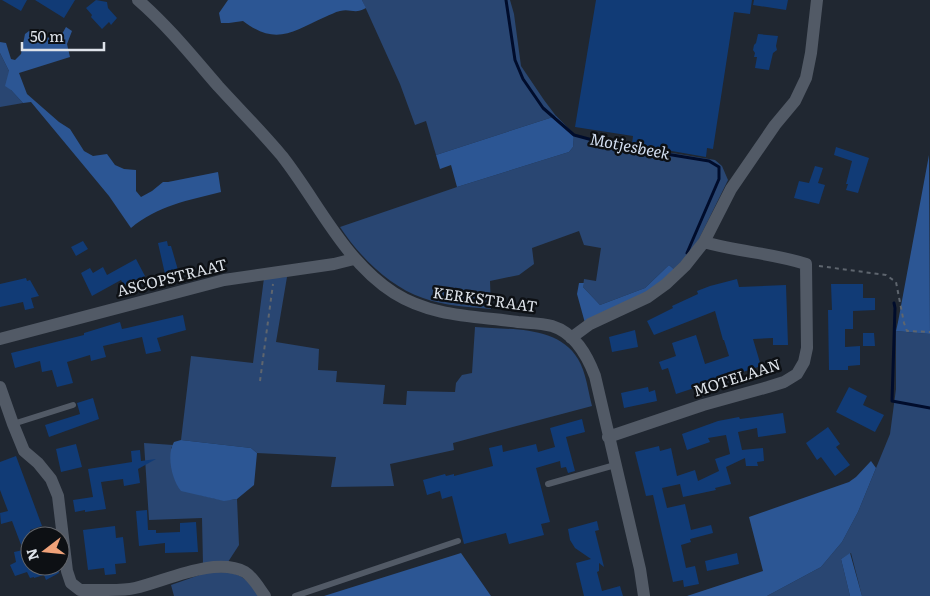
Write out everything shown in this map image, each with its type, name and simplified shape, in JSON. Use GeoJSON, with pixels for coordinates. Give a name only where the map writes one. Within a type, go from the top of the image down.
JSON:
{"type":"FeatureCollection","features":[{"type":"Feature","properties":{"kind":"street","name":"KERKSTRAAT"},"geometry":{"type":"LineString","coordinates":[[138,0],[170,30],[281,155],[354,259],[376,280],[394,293],[430,310],[450,315],[552,326],[571,338],[581,348],[595,376],[640,569],[644,596]]}},
{"type":"Feature","properties":{"kind":"street"},"geometry":{"type":"LineString","coordinates":[[571,338],[590,324],[648,297],[666,284],[685,266],[704,242],[731,188],[775,125],[795,101],[806,78],[817,0]]}},
{"type":"Feature","properties":{"kind":"street"},"geometry":{"type":"LineString","coordinates":[[704,242],[724,248],[791,259],[806,264]]}},
{"type":"Feature","properties":{"kind":"street","name":"ASCOPSTRAAT"},"geometry":{"type":"LineString","coordinates":[[0,339],[224,280],[354,259]]}},
{"type":"Feature","properties":{"kind":"street","name":"MOTELAAN"},"geometry":{"type":"LineString","coordinates":[[608,437],[784,382],[797,374],[804,362],[807,348],[806,264]]}},
{"type":"Feature","properties":{"kind":"street"},"geometry":{"type":"LineString","coordinates":[[0,387],[24,451],[38,463],[51,479],[58,496],[67,571],[72,584],[80,590],[109,593],[202,569],[226,567],[245,572],[256,582],[265,596]]}},
{"type":"Feature","properties":{"kind":"lane"},"geometry":{"type":"LineString","coordinates":[[13,424],[73,405]]}},
{"type":"Feature","properties":{"kind":"lane"},"geometry":{"type":"LineString","coordinates":[[548,484],[615,465]]}},
{"type":"Feature","properties":{"kind":"lane"},"geometry":{"type":"LineString","coordinates":[[295,596],[458,542]]}},
{"type":"Feature","properties":{"kind":"path"},"geometry":{"type":"LineString","coordinates":[[806,264],[886,275],[896,282],[907,331],[930,332]]}},
{"type":"Feature","properties":{"kind":"path"},"geometry":{"type":"LineString","coordinates":[[260,381],[273,287],[272,273]]}},
{"type":"Feature","properties":{"kind":"shaded area"},"geometry":{"type":"Polygon","coordinates":[[[228,0],[362,0],[366,8],[358,11],[338,11],[293,31],[275,35],[255,29],[243,21],[221,23],[219,13],[228,0]]]}},
{"type":"Feature","properties":{"kind":"shaded area"},"geometry":{"type":"Polygon","coordinates":[[[362,0],[510,0],[514,14],[521,66],[556,116],[436,155],[426,121],[415,125],[400,84],[362,0]]]}},
{"type":"Feature","properties":{"kind":"shaded area"},"geometry":{"type":"Polygon","coordinates":[[[66,27],[72,31],[67,44],[70,57],[19,73],[27,94],[59,122],[70,129],[84,151],[93,156],[107,154],[115,165],[124,169],[136,170],[136,191],[141,197],[163,182],[218,172],[221,192],[162,209],[141,220],[131,228],[109,196],[31,102],[23,103],[5,86],[9,71],[0,53],[0,42],[6,43],[11,59],[15,60],[21,54],[25,34],[29,31],[58,41],[66,27]]]}},
{"type":"Feature","properties":{"kind":"shaded area"},"geometry":{"type":"Polygon","coordinates":[[[0,53],[9,71],[11,90],[23,103],[0,107],[0,53]]]}},
{"type":"Feature","properties":{"kind":"shaded area"},"geometry":{"type":"Polygon","coordinates":[[[556,116],[574,134],[573,147],[569,152],[457,187],[451,165],[440,169],[436,155],[556,116]]]}},
{"type":"Feature","properties":{"kind":"shaded area"},"geometry":{"type":"Polygon","coordinates":[[[574,134],[599,141],[715,160],[722,166],[728,180],[697,243],[676,271],[669,265],[645,288],[600,305],[583,287],[584,279],[596,281],[601,248],[584,245],[579,231],[532,248],[534,264],[519,275],[490,281],[491,309],[457,306],[423,298],[387,278],[356,249],[340,227],[457,187],[569,152],[573,147],[574,134]]]}},
{"type":"Feature","properties":{"kind":"shaded area"},"geometry":{"type":"Polygon","coordinates":[[[929,155],[930,334],[896,331],[898,322],[929,155]]]}},
{"type":"Feature","properties":{"kind":"shaded area"},"geometry":{"type":"Polygon","coordinates":[[[669,265],[676,271],[657,288],[585,323],[577,294],[579,283],[584,283],[583,287],[600,305],[645,288],[669,265]]]}},
{"type":"Feature","properties":{"kind":"shaded area"},"geometry":{"type":"Polygon","coordinates":[[[287,277],[276,342],[319,349],[318,370],[337,371],[336,382],[385,385],[383,404],[406,405],[407,391],[455,392],[456,383],[462,375],[472,373],[475,327],[532,331],[558,340],[569,348],[581,364],[592,406],[453,443],[454,450],[390,464],[394,486],[331,487],[336,457],[257,453],[251,448],[181,440],[191,356],[253,363],[264,278],[287,277]]]}},
{"type":"Feature","properties":{"kind":"shaded area"},"geometry":{"type":"Polygon","coordinates":[[[896,331],[930,334],[930,596],[862,596],[851,553],[841,559],[850,596],[767,596],[821,567],[842,542],[858,512],[890,434],[896,389],[896,331]]]}},
{"type":"Feature","properties":{"kind":"shaded area"},"geometry":{"type":"Polygon","coordinates":[[[181,440],[251,448],[257,453],[254,485],[237,499],[224,501],[181,491],[175,481],[170,454],[174,442],[181,440]]]}},
{"type":"Feature","properties":{"kind":"shaded area"},"geometry":{"type":"Polygon","coordinates":[[[144,443],[173,445],[171,448],[200,495],[223,500],[237,499],[239,545],[228,562],[203,565],[202,518],[149,520],[144,443]]]}},
{"type":"Feature","properties":{"kind":"shaded area"},"geometry":{"type":"Polygon","coordinates":[[[871,461],[876,468],[858,512],[842,542],[821,567],[767,596],[687,596],[763,571],[749,517],[849,482],[871,461]]]}},
{"type":"Feature","properties":{"kind":"shaded area"},"geometry":{"type":"Polygon","coordinates":[[[461,553],[491,596],[324,596],[461,553]]]}},
{"type":"Feature","properties":{"kind":"shaded area"},"geometry":{"type":"Polygon","coordinates":[[[850,553],[862,596],[850,596],[841,559],[850,553]]]}},
{"type":"Feature","properties":{"kind":"shaded area"},"geometry":{"type":"Polygon","coordinates":[[[208,572],[226,572],[238,575],[248,582],[259,596],[174,596],[171,585],[208,572]]]}},
{"type":"Feature","properties":{"kind":"building"},"geometry":{"type":"Polygon","coordinates":[[[2,0],[27,0],[21,11],[2,0]]]}},
{"type":"Feature","properties":{"kind":"building"},"geometry":{"type":"Polygon","coordinates":[[[35,0],[75,0],[64,18],[35,0]]]}},
{"type":"Feature","properties":{"kind":"building"},"geometry":{"type":"Polygon","coordinates":[[[96,0],[107,2],[108,8],[117,18],[111,25],[109,22],[102,29],[86,8],[96,0]]]}},
{"type":"Feature","properties":{"kind":"building"},"geometry":{"type":"Polygon","coordinates":[[[596,0],[752,0],[750,14],[734,12],[713,149],[707,148],[706,157],[632,144],[633,136],[575,127],[596,0]]]}},
{"type":"Feature","properties":{"kind":"building"},"geometry":{"type":"Polygon","coordinates":[[[754,0],[788,0],[786,10],[753,5],[754,0]]]}},
{"type":"Feature","properties":{"kind":"building"},"geometry":{"type":"Polygon","coordinates":[[[758,34],[778,36],[777,50],[773,53],[769,70],[755,68],[757,57],[754,57],[755,53],[753,50],[758,34]]]}},
{"type":"Feature","properties":{"kind":"building"},"geometry":{"type":"Polygon","coordinates":[[[836,147],[869,158],[858,193],[846,190],[852,161],[834,155],[836,147]]]}},
{"type":"Feature","properties":{"kind":"building"},"geometry":{"type":"Polygon","coordinates":[[[815,166],[823,168],[818,183],[825,185],[819,204],[794,198],[799,181],[809,183],[815,166]]]}},
{"type":"Feature","properties":{"kind":"building"},"geometry":{"type":"Polygon","coordinates":[[[83,241],[88,249],[76,256],[71,247],[83,241]]]}},
{"type":"Feature","properties":{"kind":"building"},"geometry":{"type":"Polygon","coordinates":[[[167,241],[168,246],[171,246],[178,270],[165,274],[158,243],[167,241]]]}},
{"type":"Feature","properties":{"kind":"building"},"geometry":{"type":"Polygon","coordinates":[[[136,259],[145,276],[125,287],[121,280],[92,296],[81,273],[90,268],[93,273],[103,267],[107,275],[136,259]]]}},
{"type":"Feature","properties":{"kind":"building"},"geometry":{"type":"Polygon","coordinates":[[[26,278],[27,281],[30,280],[39,296],[31,298],[34,308],[25,310],[23,302],[0,307],[0,284],[26,278]]]}},
{"type":"Feature","properties":{"kind":"building"},"geometry":{"type":"Polygon","coordinates":[[[737,279],[739,287],[786,285],[788,345],[773,345],[773,338],[753,339],[761,366],[676,394],[668,368],[662,370],[659,362],[676,356],[672,343],[696,335],[705,364],[729,356],[715,311],[654,335],[647,321],[673,308],[672,306],[698,294],[697,291],[737,279]]]}},
{"type":"Feature","properties":{"kind":"building"},"geometry":{"type":"Polygon","coordinates":[[[831,284],[863,284],[863,298],[875,298],[875,310],[853,311],[853,329],[845,329],[845,347],[860,346],[860,365],[848,366],[848,370],[829,370],[828,310],[832,310],[831,284]]]}},
{"type":"Feature","properties":{"kind":"building"},"geometry":{"type":"Polygon","coordinates":[[[183,315],[186,330],[157,338],[161,351],[146,354],[142,337],[103,346],[106,357],[91,361],[90,355],[67,362],[73,383],[57,387],[52,370],[42,372],[40,361],[15,368],[11,353],[84,335],[84,333],[120,322],[122,329],[183,315]]]}},
{"type":"Feature","properties":{"kind":"building"},"geometry":{"type":"Polygon","coordinates":[[[635,330],[638,347],[612,352],[609,337],[635,330]]]}},
{"type":"Feature","properties":{"kind":"building"},"geometry":{"type":"Polygon","coordinates":[[[863,333],[874,333],[875,346],[863,346],[863,333]]]}},
{"type":"Feature","properties":{"kind":"building"},"geometry":{"type":"Polygon","coordinates":[[[648,387],[649,392],[655,390],[657,401],[624,408],[621,393],[648,387]]]}},
{"type":"Feature","properties":{"kind":"building"},"geometry":{"type":"Polygon","coordinates":[[[849,387],[867,396],[863,405],[884,415],[875,432],[836,412],[849,387]]]}},
{"type":"Feature","properties":{"kind":"building"},"geometry":{"type":"Polygon","coordinates":[[[93,398],[99,419],[49,437],[45,425],[80,414],[77,403],[93,398]]]}},
{"type":"Feature","properties":{"kind":"building"},"geometry":{"type":"Polygon","coordinates":[[[783,413],[786,433],[758,437],[757,428],[738,432],[742,450],[763,448],[764,461],[757,462],[758,466],[746,466],[745,458],[726,467],[731,484],[715,488],[716,490],[683,497],[680,484],[662,488],[667,508],[685,504],[691,530],[711,525],[713,533],[690,539],[691,542],[681,545],[686,568],[695,566],[699,584],[684,587],[683,580],[673,582],[653,495],[646,496],[635,452],[659,446],[660,451],[671,448],[677,476],[695,470],[698,481],[719,471],[715,459],[730,454],[726,435],[708,438],[710,442],[687,450],[682,434],[718,421],[783,413]]]}},
{"type":"Feature","properties":{"kind":"building"},"geometry":{"type":"Polygon","coordinates":[[[582,419],[585,432],[566,437],[575,471],[568,473],[566,467],[561,468],[560,461],[536,468],[550,522],[541,524],[544,535],[509,544],[506,533],[464,544],[452,496],[442,499],[440,491],[427,495],[423,480],[445,474],[446,476],[454,474],[454,476],[493,466],[489,448],[502,445],[503,452],[536,444],[538,452],[555,447],[550,428],[582,419]]]}},
{"type":"Feature","properties":{"kind":"building"},"geometry":{"type":"Polygon","coordinates":[[[828,427],[840,444],[836,447],[850,465],[835,476],[821,457],[817,460],[806,443],[828,427]]]}},
{"type":"Feature","properties":{"kind":"building"},"geometry":{"type":"Polygon","coordinates":[[[76,444],[82,467],[61,472],[56,449],[76,444]]]}},
{"type":"Feature","properties":{"kind":"building"},"geometry":{"type":"Polygon","coordinates":[[[140,450],[141,461],[156,459],[138,469],[140,483],[124,486],[123,479],[101,482],[106,509],[75,512],[73,500],[93,497],[88,469],[132,462],[131,451],[140,450]]]}},
{"type":"Feature","properties":{"kind":"building"},"geometry":{"type":"Polygon","coordinates":[[[16,456],[42,526],[20,526],[20,542],[12,521],[1,524],[0,513],[8,511],[0,490],[0,462],[16,456]]]}},
{"type":"Feature","properties":{"kind":"building"},"geometry":{"type":"Polygon","coordinates":[[[147,510],[148,530],[156,530],[156,533],[180,532],[180,523],[196,522],[198,552],[165,553],[165,543],[139,546],[136,511],[147,510]]]}},
{"type":"Feature","properties":{"kind":"building"},"geometry":{"type":"Polygon","coordinates":[[[597,521],[599,530],[595,531],[604,567],[599,563],[599,571],[597,572],[602,591],[620,586],[623,596],[584,596],[576,563],[591,559],[575,548],[570,540],[568,529],[597,521]]]}},
{"type":"Feature","properties":{"kind":"building"},"geometry":{"type":"Polygon","coordinates":[[[115,526],[116,538],[123,537],[126,563],[115,564],[116,574],[105,575],[104,568],[88,570],[83,530],[115,526]]]}},
{"type":"Feature","properties":{"kind":"building"},"geometry":{"type":"Polygon","coordinates":[[[20,551],[20,574],[15,576],[10,565],[16,562],[14,552],[20,551]]]}},
{"type":"Feature","properties":{"kind":"building"},"geometry":{"type":"Polygon","coordinates":[[[737,553],[739,564],[707,571],[705,561],[737,553]]]}},
{"type":"Feature","properties":{"kind":"building"},"geometry":{"type":"Polygon","coordinates":[[[44,576],[53,576],[46,580],[44,576]]]}},
{"type":"Feature","properties":{"kind":"waterway","name":"Motjesbeek"},"geometry":{"type":"LineString","coordinates":[[506,0],[515,60],[523,79],[543,108],[574,135],[611,145],[709,161],[719,167],[719,179],[687,253]]}},
{"type":"Feature","properties":{"kind":"waterway","name":"Motjesbeek"},"geometry":{"type":"LineString","coordinates":[[894,303],[892,401],[930,408]]}}]}
